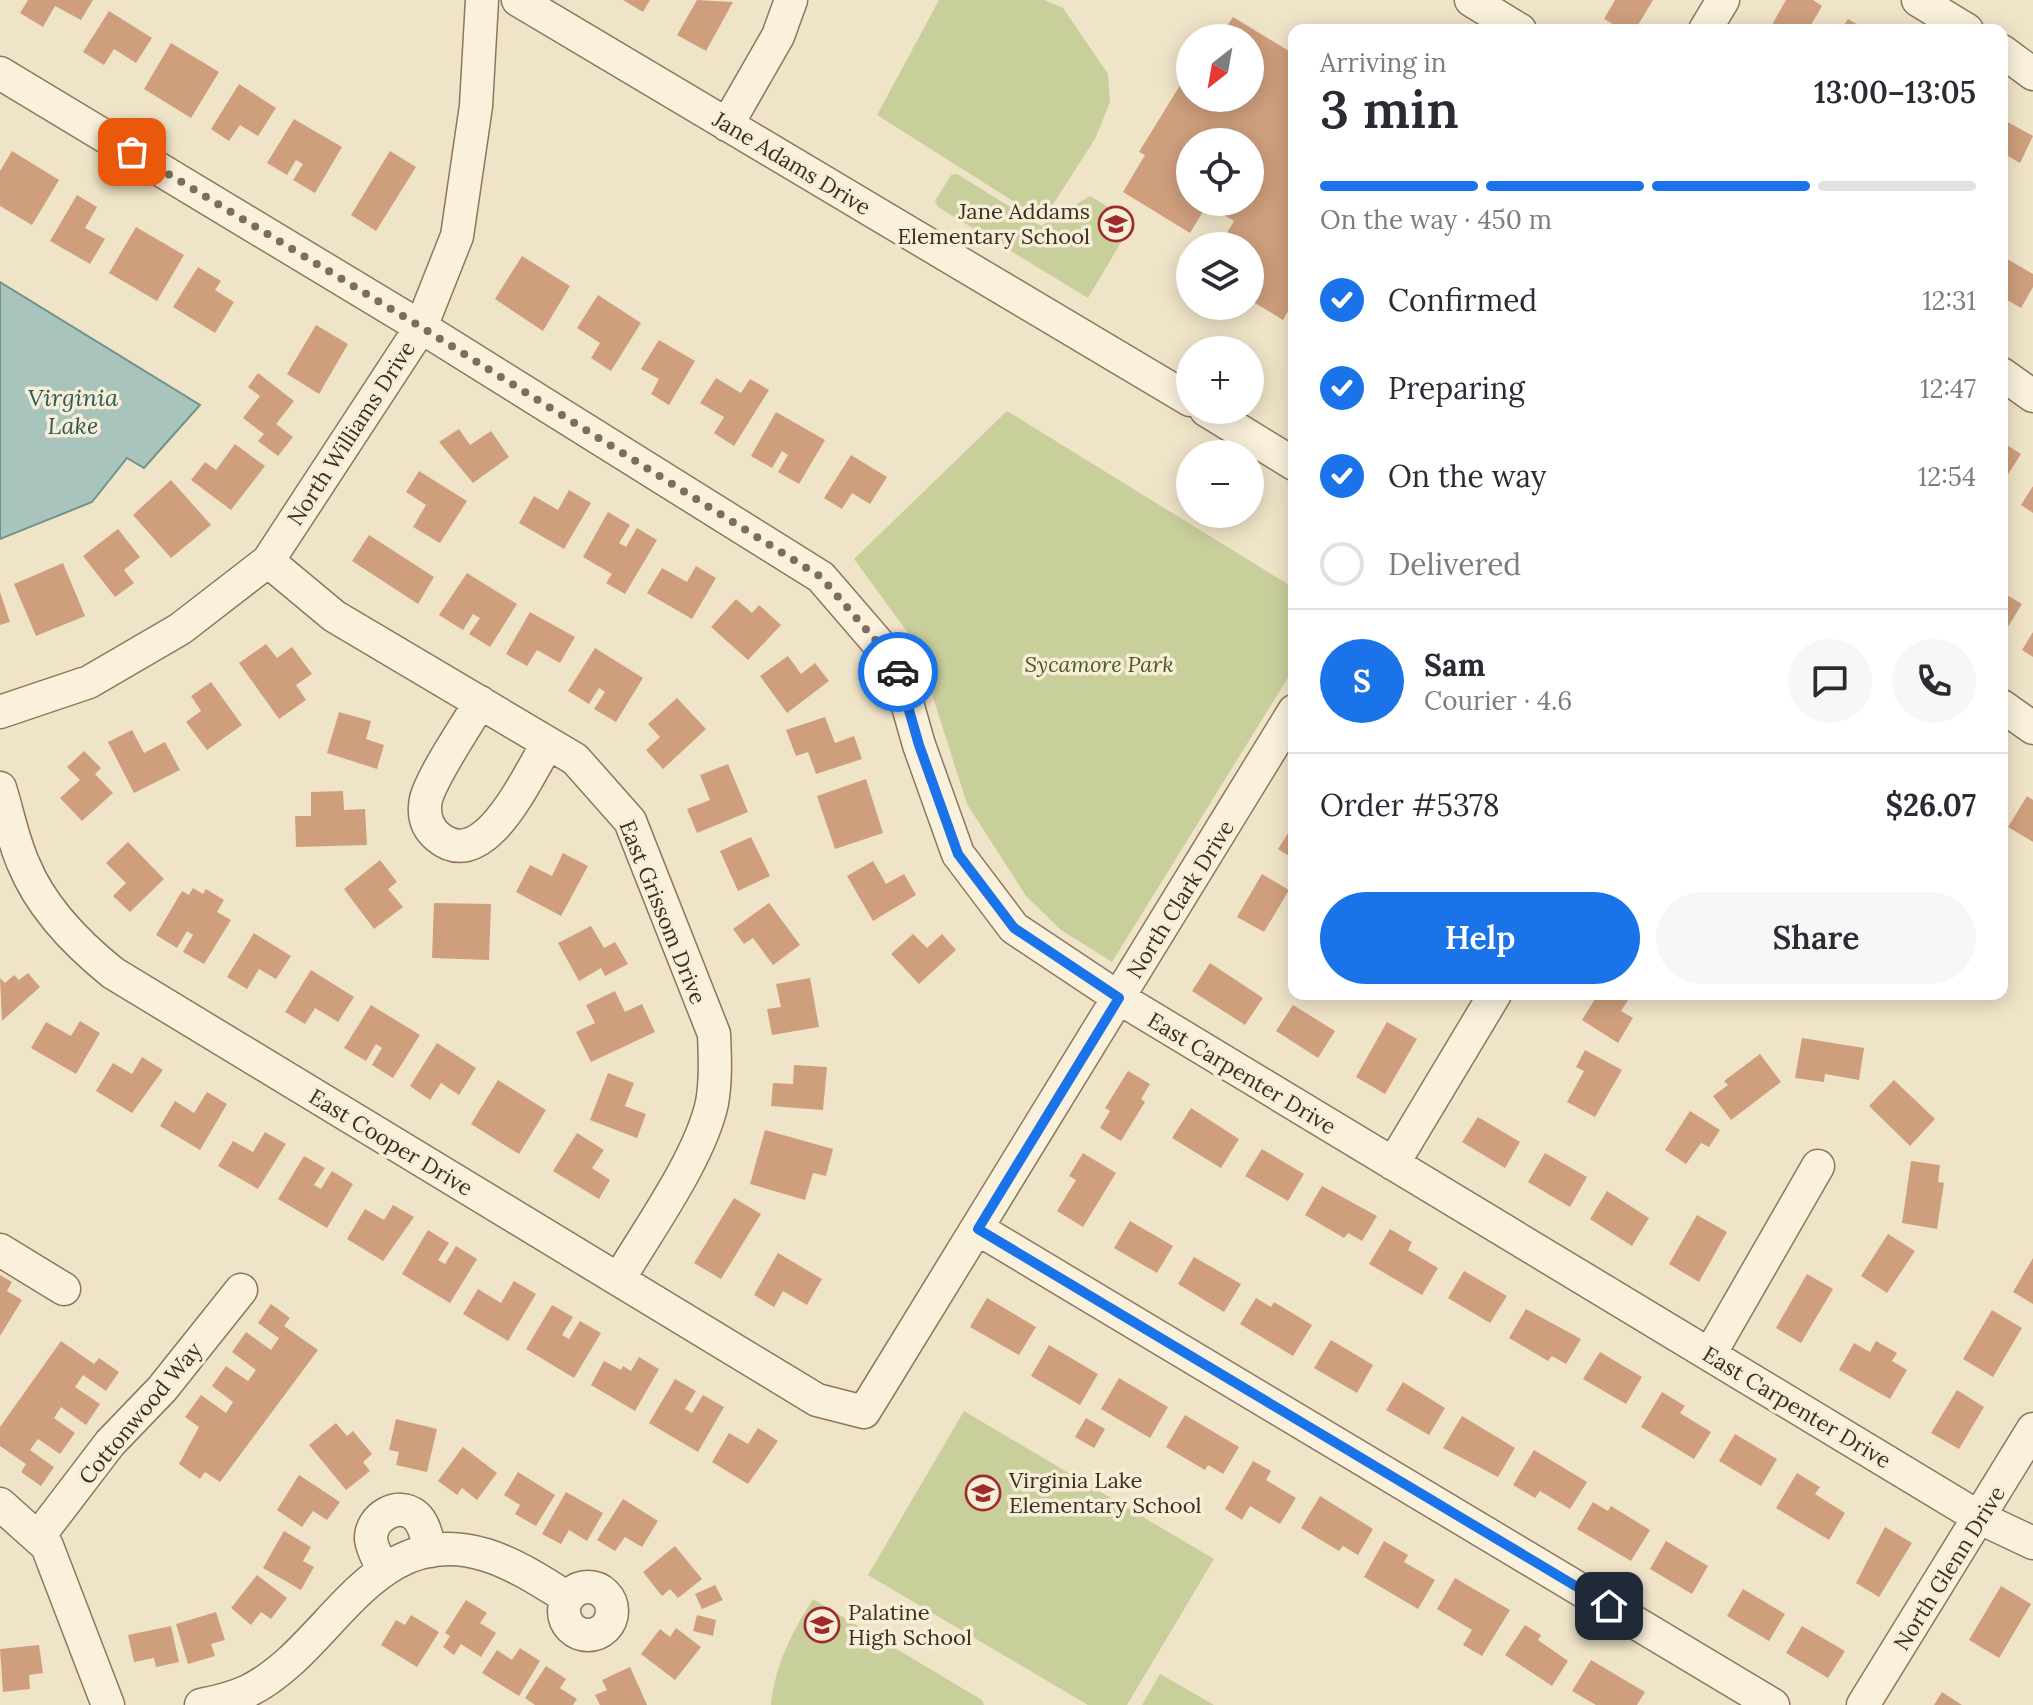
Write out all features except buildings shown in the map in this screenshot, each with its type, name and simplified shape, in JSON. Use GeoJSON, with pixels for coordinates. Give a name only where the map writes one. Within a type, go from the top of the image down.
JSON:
{"type":"FeatureCollection","features":[{"type":"Feature","properties":{"kind":"street","name":"North Williams Drive"},"geometry":{"type":"LineString","coordinates":[[0,712],[89,682],[180,629],[268,561],[421,327],[457,236],[476,106],[482,0]]}},
{"type":"Feature","properties":{"kind":"street","name":"Jane Adams Drive"},"geometry":{"type":"LineString","coordinates":[[518,0],[1176,392]]}},
{"type":"Feature","properties":{"kind":"street"},"geometry":{"type":"LineString","coordinates":[[727,125],[778,36],[791,0]]}},
{"type":"Feature","properties":{"kind":"street"},"geometry":{"type":"LineString","coordinates":[[1471,0],[1510,24]]}},
{"type":"Feature","properties":{"kind":"street"},"geometry":{"type":"LineString","coordinates":[[1709,24],[1723,0]]}},
{"type":"Feature","properties":{"kind":"street"},"geometry":{"type":"LineString","coordinates":[[1918,0],[1957,24]]}},
{"type":"Feature","properties":{"kind":"street"},"geometry":{"type":"LineString","coordinates":[[2008,55],[2033,74]]}},
{"type":"Feature","properties":{"kind":"street","name":"East Carpenter Drive"},"geometry":{"type":"LineString","coordinates":[[0,73],[421,327],[821,577],[896,664],[919,745],[958,854],[1014,928],[1119,998],[1393,1164],[1980,1518],[2033,1543]]}},
{"type":"Feature","properties":{"kind":"street"},"geometry":{"type":"LineString","coordinates":[[2008,378],[2033,396]]}},
{"type":"Feature","properties":{"kind":"street"},"geometry":{"type":"LineString","coordinates":[[1229,424],[1288,460]]}},
{"type":"Feature","properties":{"kind":"street","name":"East Grissom Drive"},"geometry":{"type":"LineString","coordinates":[[268,561],[334,616],[575,759],[630,821],[714,1034],[715,1082],[705,1126],[619,1279]]}},
{"type":"Feature","properties":{"kind":"street"},"geometry":{"type":"LineString","coordinates":[[480,702],[427,797],[424,818],[436,836],[450,845],[469,846],[491,834],[548,743]]}},
{"type":"Feature","properties":{"kind":"street"},"geometry":{"type":"LineString","coordinates":[[2008,710],[2033,728]]}},
{"type":"Feature","properties":{"kind":"street","name":"North Clark Drive"},"geometry":{"type":"LineString","coordinates":[[864,1412],[1288,721]]}},
{"type":"Feature","properties":{"kind":"street","name":"East Cooper Drive"},"geometry":{"type":"LineString","coordinates":[[0,788],[23,865],[43,900],[88,952],[113,973],[817,1400],[864,1412]]}},
{"type":"Feature","properties":{"kind":"street"},"geometry":{"type":"LineString","coordinates":[[1393,1164],[1491,1000]]}},
{"type":"Feature","properties":{"kind":"street"},"geometry":{"type":"LineString","coordinates":[[1710,1354],[1818,1166]]}},
{"type":"Feature","properties":{"kind":"street"},"geometry":{"type":"LineString","coordinates":[[978,1229],[1773,1705]]}},
{"type":"Feature","properties":{"kind":"street"},"geometry":{"type":"LineString","coordinates":[[0,1250],[64,1289]]}},
{"type":"Feature","properties":{"kind":"street","name":"Cottonwood Way"},"geometry":{"type":"LineString","coordinates":[[39,1536],[110,1443],[162,1389],[241,1290]]}},
{"type":"Feature","properties":{"kind":"street","name":"North Glenn Drive"},"geometry":{"type":"LineString","coordinates":[[1863,1705],[2033,1429]]}},
{"type":"Feature","properties":{"kind":"street"},"geometry":{"type":"LineString","coordinates":[[0,1504],[47,1546],[108,1705]]}},
{"type":"Feature","properties":{"kind":"street"},"geometry":{"type":"LineString","coordinates":[[383,1569],[371,1537],[377,1520],[391,1511],[409,1512],[416,1516],[431,1551]]}},
{"type":"Feature","properties":{"kind":"street"},"geometry":{"type":"LineString","coordinates":[[201,1705],[249,1691],[272,1674],[383,1569],[431,1551],[482,1554],[507,1563],[568,1598]]}},
{"type":"Feature","properties":{"kind":"green space"},"geometry":{"type":"Polygon","coordinates":[[[939,0],[1044,0],[1063,8],[1108,74],[1110,102],[1095,139],[1043,220],[877,115],[939,0]]]}},
{"type":"Feature","properties":{"kind":"green space"},"geometry":{"type":"Polygon","coordinates":[[[957,174],[1041,226],[1090,196],[1133,222],[1088,298],[938,207],[935,201],[951,175],[957,174]]]}},
{"type":"Feature","properties":{"kind":"green space","name":"Sycamore Park"},"geometry":{"type":"Polygon","coordinates":[[[1007,411],[1176,515],[1176,528],[1197,528],[1288,584],[1288,678],[1112,962],[1061,930],[1026,896],[967,804],[916,644],[854,559],[1007,411]]]}},
{"type":"Feature","properties":{"kind":"green space"},"geometry":{"type":"Polygon","coordinates":[[[964,1411],[1214,1559],[1127,1705],[1088,1705],[868,1575],[964,1411]]]}},
{"type":"Feature","properties":{"kind":"green space"},"geometry":{"type":"Polygon","coordinates":[[[813,1599],[982,1700],[984,1705],[771,1705],[776,1676],[786,1649],[813,1599]]]}},
{"type":"Feature","properties":{"kind":"green space"},"geometry":{"type":"Polygon","coordinates":[[[1160,1674],[1214,1705],[1142,1705],[1160,1674]]]}},
{"type":"Feature","properties":{"kind":"water","name":"Virginia Lake"},"geometry":{"type":"Polygon","coordinates":[[[0,282],[200,405],[144,468],[127,458],[92,502],[0,539],[0,282]]]}},
{"type":"Feature","properties":{"kind":"way so far"},"geometry":{"type":"LineString","coordinates":[[132,152],[421,327],[821,577],[896,664],[898,672]]}},
{"type":"Feature","properties":{"kind":"place","name":"Jane Addams Elementary School"},"geometry":{"type":"Point","coordinates":[1116,224]}},
{"type":"Feature","properties":{"kind":"place","name":"Virginia Lake Elementary School"},"geometry":{"type":"Point","coordinates":[983,1493]}},
{"type":"Feature","properties":{"kind":"place","name":"Palatine High School"},"geometry":{"type":"Point","coordinates":[822,1625]}},
{"type":"Feature","properties":{"kind":"route"},"geometry":{"type":"LineString","coordinates":[[898,672],[919,745],[958,854],[1014,928],[1119,998],[978,1229],[1609,1606]]}}]}
